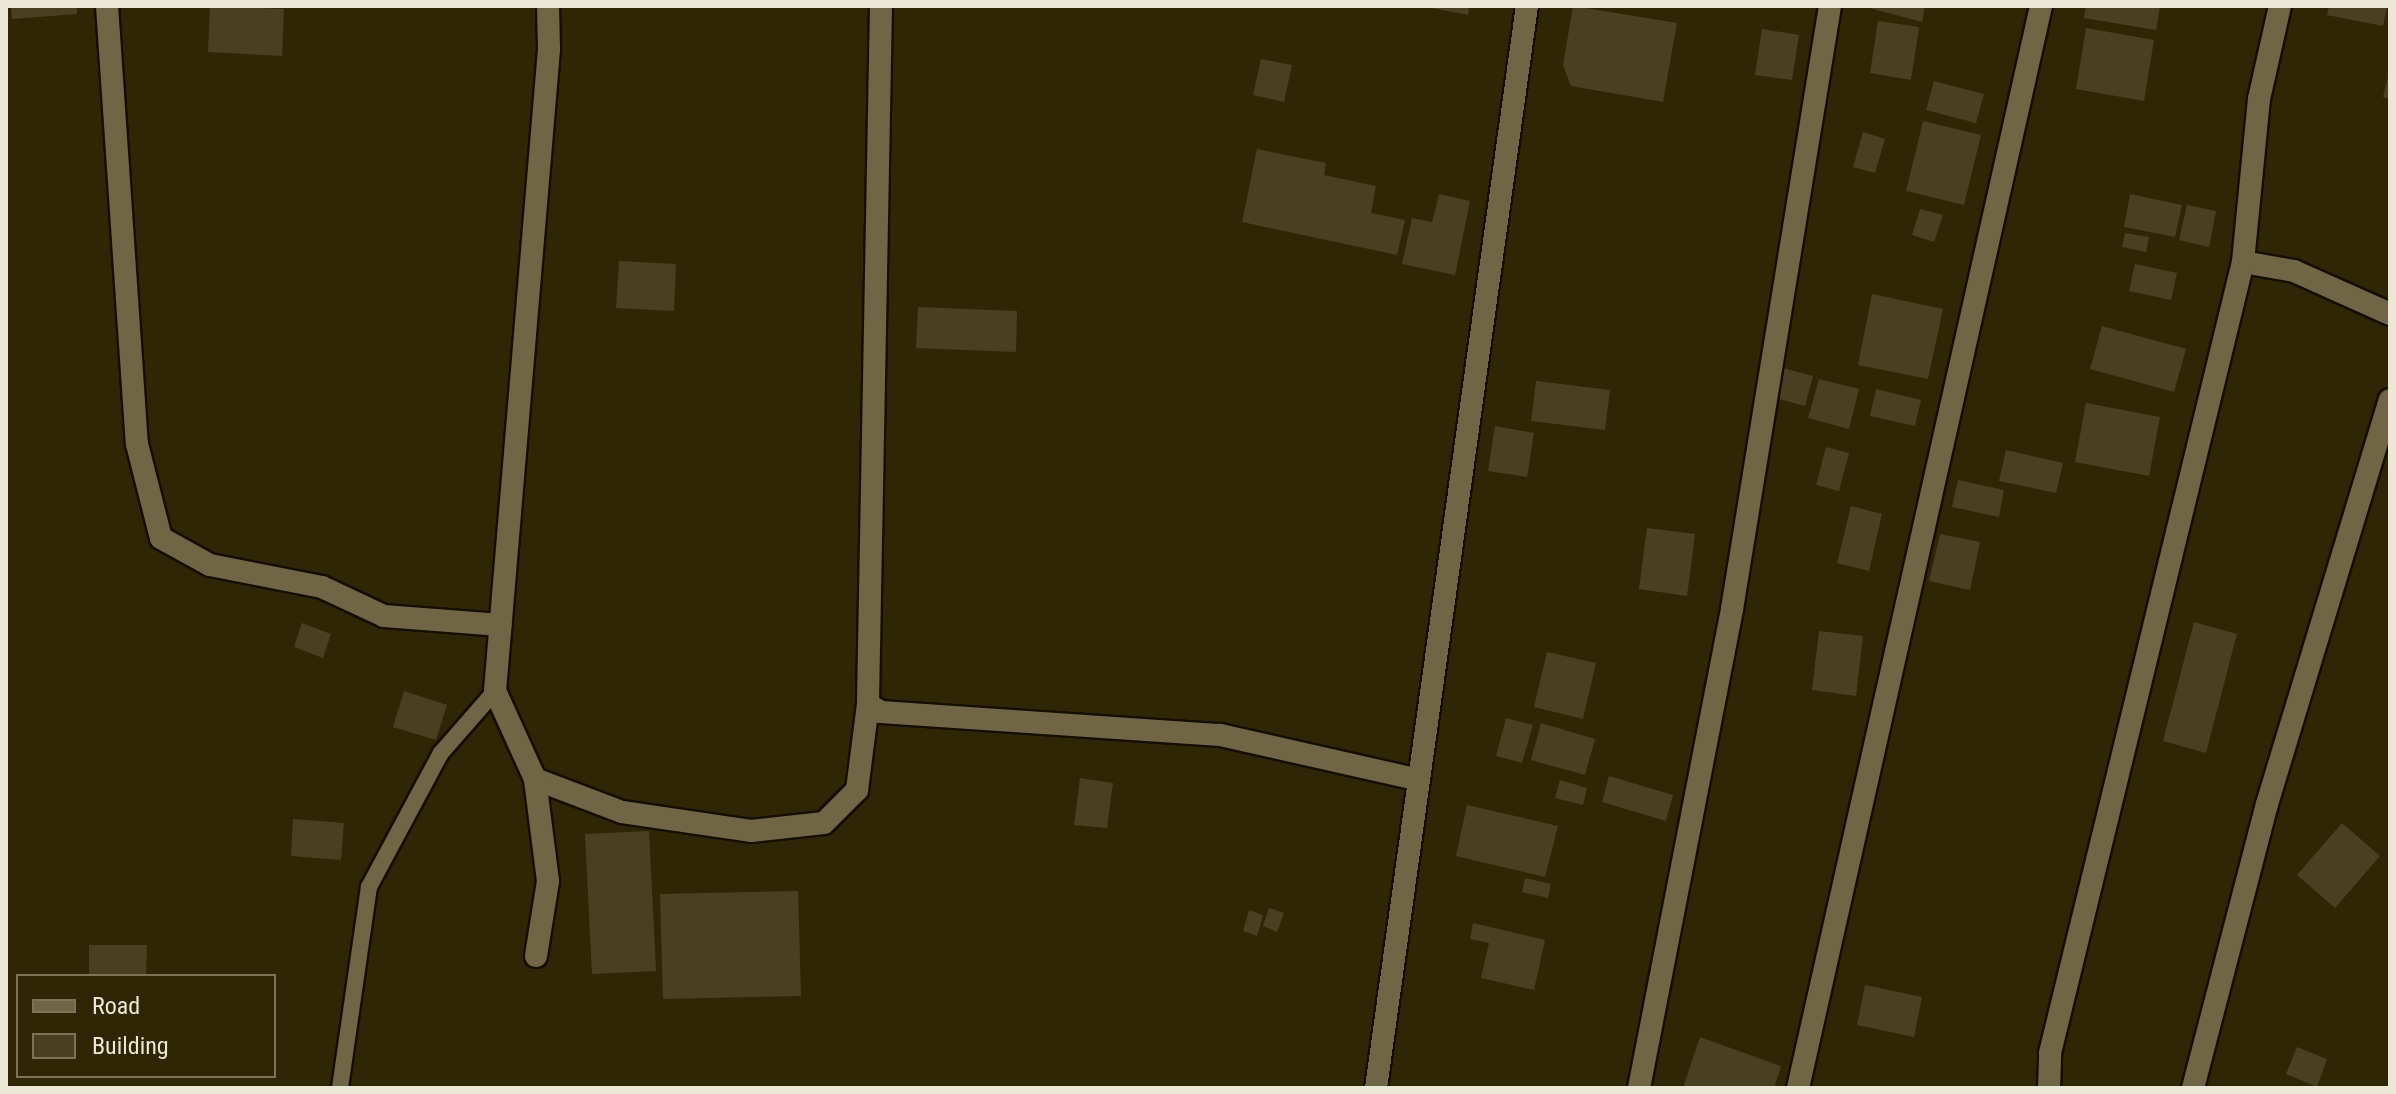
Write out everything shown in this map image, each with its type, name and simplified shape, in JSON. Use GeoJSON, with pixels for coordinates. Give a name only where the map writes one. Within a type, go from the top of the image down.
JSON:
{"type":"FeatureCollection","features":[{"type":"Feature","properties":{"kind":"street"},"geometry":{"type":"LineString","coordinates":[[107,6],[137,444],[161,538],[210,565],[322,587],[384,616],[501,625]]}},
{"type":"Feature","properties":{"kind":"street"},"geometry":{"type":"LineString","coordinates":[[536,956],[548,881],[535,779],[495,691],[549,49],[548,6]]}},
{"type":"Feature","properties":{"kind":"street"},"geometry":{"type":"LineString","coordinates":[[535,779],[622,812],[751,831],[824,823],[857,790],[868,704],[881,6]]}},
{"type":"Feature","properties":{"kind":"street"},"geometry":{"type":"LineString","coordinates":[[1376,1088],[1415,779],[1527,6]]}},
{"type":"Feature","properties":{"kind":"street"},"geometry":{"type":"LineString","coordinates":[[1639,1088],[1732,609],[1830,6]]}},
{"type":"Feature","properties":{"kind":"street"},"geometry":{"type":"LineString","coordinates":[[1798,1088],[2041,6]]}},
{"type":"Feature","properties":{"kind":"street"},"geometry":{"type":"LineString","coordinates":[[2049,1088],[2050,1053],[2243,262],[2259,99],[2280,6]]}},
{"type":"Feature","properties":{"kind":"street"},"geometry":{"type":"LineString","coordinates":[[2243,262],[2294,271],[2390,314]]}},
{"type":"Feature","properties":{"kind":"street"},"geometry":{"type":"LineString","coordinates":[[2193,1088],[2267,804],[2390,400]]}},
{"type":"Feature","properties":{"kind":"street"},"geometry":{"type":"LineString","coordinates":[[868,704],[881,712],[1220,735],[1415,779]]}},
{"type":"Feature","properties":{"kind":"lane"},"geometry":{"type":"LineString","coordinates":[[340,1088],[369,887],[441,753],[495,691]]}},
{"type":"Feature","properties":{"kind":"building"},"geometry":{"type":"Polygon","coordinates":[[[11,6],[77,6],[77,14],[12,19],[11,6]]]}},
{"type":"Feature","properties":{"kind":"building"},"geometry":{"type":"Polygon","coordinates":[[[210,6],[284,9],[282,56],[208,52],[210,6]]]}},
{"type":"Feature","properties":{"kind":"building"},"geometry":{"type":"Polygon","coordinates":[[[1421,6],[1469,6],[1468,15],[1421,6]]]}},
{"type":"Feature","properties":{"kind":"building"},"geometry":{"type":"Polygon","coordinates":[[[1573,6],[1677,23],[1663,102],[1571,86],[1563,65],[1573,6]]]}},
{"type":"Feature","properties":{"kind":"building"},"geometry":{"type":"Polygon","coordinates":[[[1862,6],[1925,6],[1922,22],[1862,6]]]}},
{"type":"Feature","properties":{"kind":"building"},"geometry":{"type":"Polygon","coordinates":[[[2086,6],[2160,6],[2156,30],[2084,18],[2086,6]]]}},
{"type":"Feature","properties":{"kind":"building"},"geometry":{"type":"Polygon","coordinates":[[[2329,6],[2387,6],[2383,26],[2327,15],[2329,6]]]}},
{"type":"Feature","properties":{"kind":"building"},"geometry":{"type":"Polygon","coordinates":[[[1878,21],[1919,27],[1911,80],[1870,73],[1878,21]]]}},
{"type":"Feature","properties":{"kind":"building"},"geometry":{"type":"Polygon","coordinates":[[[2086,28],[2154,40],[2144,101],[2076,89],[2086,28]]]}},
{"type":"Feature","properties":{"kind":"building"},"geometry":{"type":"Polygon","coordinates":[[[1762,29],[1799,35],[1792,80],[1755,75],[1762,29]]]}},
{"type":"Feature","properties":{"kind":"building"},"geometry":{"type":"Polygon","coordinates":[[[1261,59],[1292,65],[1284,102],[1253,95],[1261,59]]]}},
{"type":"Feature","properties":{"kind":"building"},"geometry":{"type":"Polygon","coordinates":[[[2390,73],[2390,99],[2383,97],[2390,73]]]}},
{"type":"Feature","properties":{"kind":"building"},"geometry":{"type":"Polygon","coordinates":[[[1934,81],[1984,94],[1976,123],[1926,110],[1934,81]]]}},
{"type":"Feature","properties":{"kind":"building"},"geometry":{"type":"Polygon","coordinates":[[[1923,121],[1981,135],[1964,205],[1906,191],[1923,121]]]}},
{"type":"Feature","properties":{"kind":"building"},"geometry":{"type":"Polygon","coordinates":[[[1863,132],[1885,139],[1875,173],[1853,167],[1863,132]]]}},
{"type":"Feature","properties":{"kind":"building"},"geometry":{"type":"Polygon","coordinates":[[[1257,149],[1326,163],[1324,175],[1376,186],[1371,213],[1405,220],[1397,255],[1242,222],[1257,149]]]}},
{"type":"Feature","properties":{"kind":"building"},"geometry":{"type":"Polygon","coordinates":[[[1439,194],[1470,201],[1455,275],[1402,264],[1412,218],[1432,222],[1439,194]]]}},
{"type":"Feature","properties":{"kind":"building"},"geometry":{"type":"Polygon","coordinates":[[[2130,194],[2182,205],[2175,237],[2124,227],[2130,194]]]}},
{"type":"Feature","properties":{"kind":"building"},"geometry":{"type":"Polygon","coordinates":[[[2187,205],[2216,211],[2209,247],[2179,240],[2187,205]]]}},
{"type":"Feature","properties":{"kind":"building"},"geometry":{"type":"Polygon","coordinates":[[[1920,209],[1943,215],[1934,242],[1912,235],[1920,209]]]}},
{"type":"Feature","properties":{"kind":"building"},"geometry":{"type":"Polygon","coordinates":[[[2125,233],[2149,237],[2146,252],[2122,247],[2125,233]]]}},
{"type":"Feature","properties":{"kind":"building"},"geometry":{"type":"Polygon","coordinates":[[[619,261],[676,264],[674,311],[616,308],[619,261]]]}},
{"type":"Feature","properties":{"kind":"building"},"geometry":{"type":"Polygon","coordinates":[[[2135,264],[2177,273],[2171,300],[2129,291],[2135,264]]]}},
{"type":"Feature","properties":{"kind":"building"},"geometry":{"type":"Polygon","coordinates":[[[1872,294],[1943,309],[1928,379],[1858,365],[1872,294]]]}},
{"type":"Feature","properties":{"kind":"building"},"geometry":{"type":"Polygon","coordinates":[[[918,307],[1017,311],[1016,352],[916,348],[918,307]]]}},
{"type":"Feature","properties":{"kind":"building"},"geometry":{"type":"Polygon","coordinates":[[[2102,326],[2186,349],[2174,392],[2090,369],[2102,326]]]}},
{"type":"Feature","properties":{"kind":"building"},"geometry":{"type":"Polygon","coordinates":[[[1783,368],[1813,376],[1805,406],[1775,398],[1783,368]]]}},
{"type":"Feature","properties":{"kind":"building"},"geometry":{"type":"Polygon","coordinates":[[[1819,379],[1859,389],[1849,429],[1808,418],[1819,379]]]}},
{"type":"Feature","properties":{"kind":"building"},"geometry":{"type":"Polygon","coordinates":[[[1536,381],[1610,390],[1605,430],[1531,421],[1536,381]]]}},
{"type":"Feature","properties":{"kind":"building"},"geometry":{"type":"Polygon","coordinates":[[[1876,389],[1921,400],[1915,426],[1870,416],[1876,389]]]}},
{"type":"Feature","properties":{"kind":"building"},"geometry":{"type":"Polygon","coordinates":[[[2086,403],[2160,417],[2149,476],[2075,462],[2086,403]]]}},
{"type":"Feature","properties":{"kind":"building"},"geometry":{"type":"Polygon","coordinates":[[[1495,426],[1534,433],[1527,477],[1488,471],[1495,426]]]}},
{"type":"Feature","properties":{"kind":"building"},"geometry":{"type":"Polygon","coordinates":[[[1826,447],[1849,453],[1839,491],[1816,485],[1826,447]]]}},
{"type":"Feature","properties":{"kind":"building"},"geometry":{"type":"Polygon","coordinates":[[[2006,450],[2063,463],[2056,493],[1999,481],[2006,450]]]}},
{"type":"Feature","properties":{"kind":"building"},"geometry":{"type":"Polygon","coordinates":[[[1958,480],[2004,490],[1999,517],[1952,507],[1958,480]]]}},
{"type":"Feature","properties":{"kind":"building"},"geometry":{"type":"Polygon","coordinates":[[[1851,506],[1882,514],[1869,571],[1837,563],[1851,506]]]}},
{"type":"Feature","properties":{"kind":"building"},"geometry":{"type":"Polygon","coordinates":[[[1647,528],[1695,534],[1687,596],[1639,589],[1647,528]]]}},
{"type":"Feature","properties":{"kind":"building"},"geometry":{"type":"Polygon","coordinates":[[[1940,534],[1980,542],[1970,590],[1929,581],[1940,534]]]}},
{"type":"Feature","properties":{"kind":"building"},"geometry":{"type":"Polygon","coordinates":[[[2194,622],[2237,634],[2206,753],[2163,741],[2194,622]]]}},
{"type":"Feature","properties":{"kind":"building"},"geometry":{"type":"Polygon","coordinates":[[[302,623],[331,634],[323,658],[294,647],[302,623]]]}},
{"type":"Feature","properties":{"kind":"building"},"geometry":{"type":"Polygon","coordinates":[[[1819,631],[1863,636],[1856,696],[1812,690],[1819,631]]]}},
{"type":"Feature","properties":{"kind":"building"},"geometry":{"type":"Polygon","coordinates":[[[1547,652],[1596,663],[1583,719],[1534,707],[1547,652]]]}},
{"type":"Feature","properties":{"kind":"building"},"geometry":{"type":"Polygon","coordinates":[[[404,691],[447,705],[436,740],[393,727],[404,691]]]}},
{"type":"Feature","properties":{"kind":"building"},"geometry":{"type":"Polygon","coordinates":[[[1506,718],[1533,725],[1522,763],[1496,756],[1506,718]]]}},
{"type":"Feature","properties":{"kind":"building"},"geometry":{"type":"Polygon","coordinates":[[[1541,723],[1595,739],[1585,775],[1531,760],[1541,723]]]}},
{"type":"Feature","properties":{"kind":"building"},"geometry":{"type":"Polygon","coordinates":[[[1609,776],[1673,795],[1666,821],[1602,802],[1609,776]]]}},
{"type":"Feature","properties":{"kind":"building"},"geometry":{"type":"Polygon","coordinates":[[[1080,778],[1113,783],[1107,828],[1074,825],[1080,778]]]}},
{"type":"Feature","properties":{"kind":"building"},"geometry":{"type":"Polygon","coordinates":[[[1560,780],[1587,788],[1583,805],[1555,798],[1560,780]]]}},
{"type":"Feature","properties":{"kind":"building"},"geometry":{"type":"Polygon","coordinates":[[[1467,805],[1558,826],[1545,877],[1456,856],[1467,805]]]}},
{"type":"Feature","properties":{"kind":"building"},"geometry":{"type":"Polygon","coordinates":[[[293,819],[344,823],[341,860],[291,856],[293,819]]]}},
{"type":"Feature","properties":{"kind":"building"},"geometry":{"type":"Polygon","coordinates":[[[2342,823],[2380,856],[2335,908],[2297,875],[2342,823]]]}},
{"type":"Feature","properties":{"kind":"building"},"geometry":{"type":"Polygon","coordinates":[[[649,831],[656,971],[592,974],[585,834],[649,831]]]}},
{"type":"Feature","properties":{"kind":"building"},"geometry":{"type":"Polygon","coordinates":[[[1525,878],[1551,884],[1548,898],[1522,892],[1525,878]]]}},
{"type":"Feature","properties":{"kind":"building"},"geometry":{"type":"Polygon","coordinates":[[[798,891],[801,996],[663,999],[660,894],[798,891]]]}},
{"type":"Feature","properties":{"kind":"building"},"geometry":{"type":"Polygon","coordinates":[[[1269,908],[1284,913],[1277,932],[1263,926],[1269,908]]]}},
{"type":"Feature","properties":{"kind":"building"},"geometry":{"type":"Polygon","coordinates":[[[1249,910],[1263,915],[1257,936],[1243,931],[1249,910]]]}},
{"type":"Feature","properties":{"kind":"building"},"geometry":{"type":"Polygon","coordinates":[[[1473,923],[1545,940],[1534,990],[1481,978],[1489,943],[1470,939],[1473,923]]]}},
{"type":"Feature","properties":{"kind":"building"},"geometry":{"type":"Polygon","coordinates":[[[89,945],[147,945],[146,974],[89,974],[89,945]]]}},
{"type":"Feature","properties":{"kind":"building"},"geometry":{"type":"Polygon","coordinates":[[[1865,985],[1922,997],[1914,1037],[1857,1025],[1865,985]]]}},
{"type":"Feature","properties":{"kind":"building"},"geometry":{"type":"Polygon","coordinates":[[[1700,1037],[1781,1066],[1774,1088],[1683,1088],[1700,1037]]]}},
{"type":"Feature","properties":{"kind":"building"},"geometry":{"type":"Polygon","coordinates":[[[2297,1047],[2327,1059],[2317,1087],[2286,1074],[2297,1047]]]}}]}
